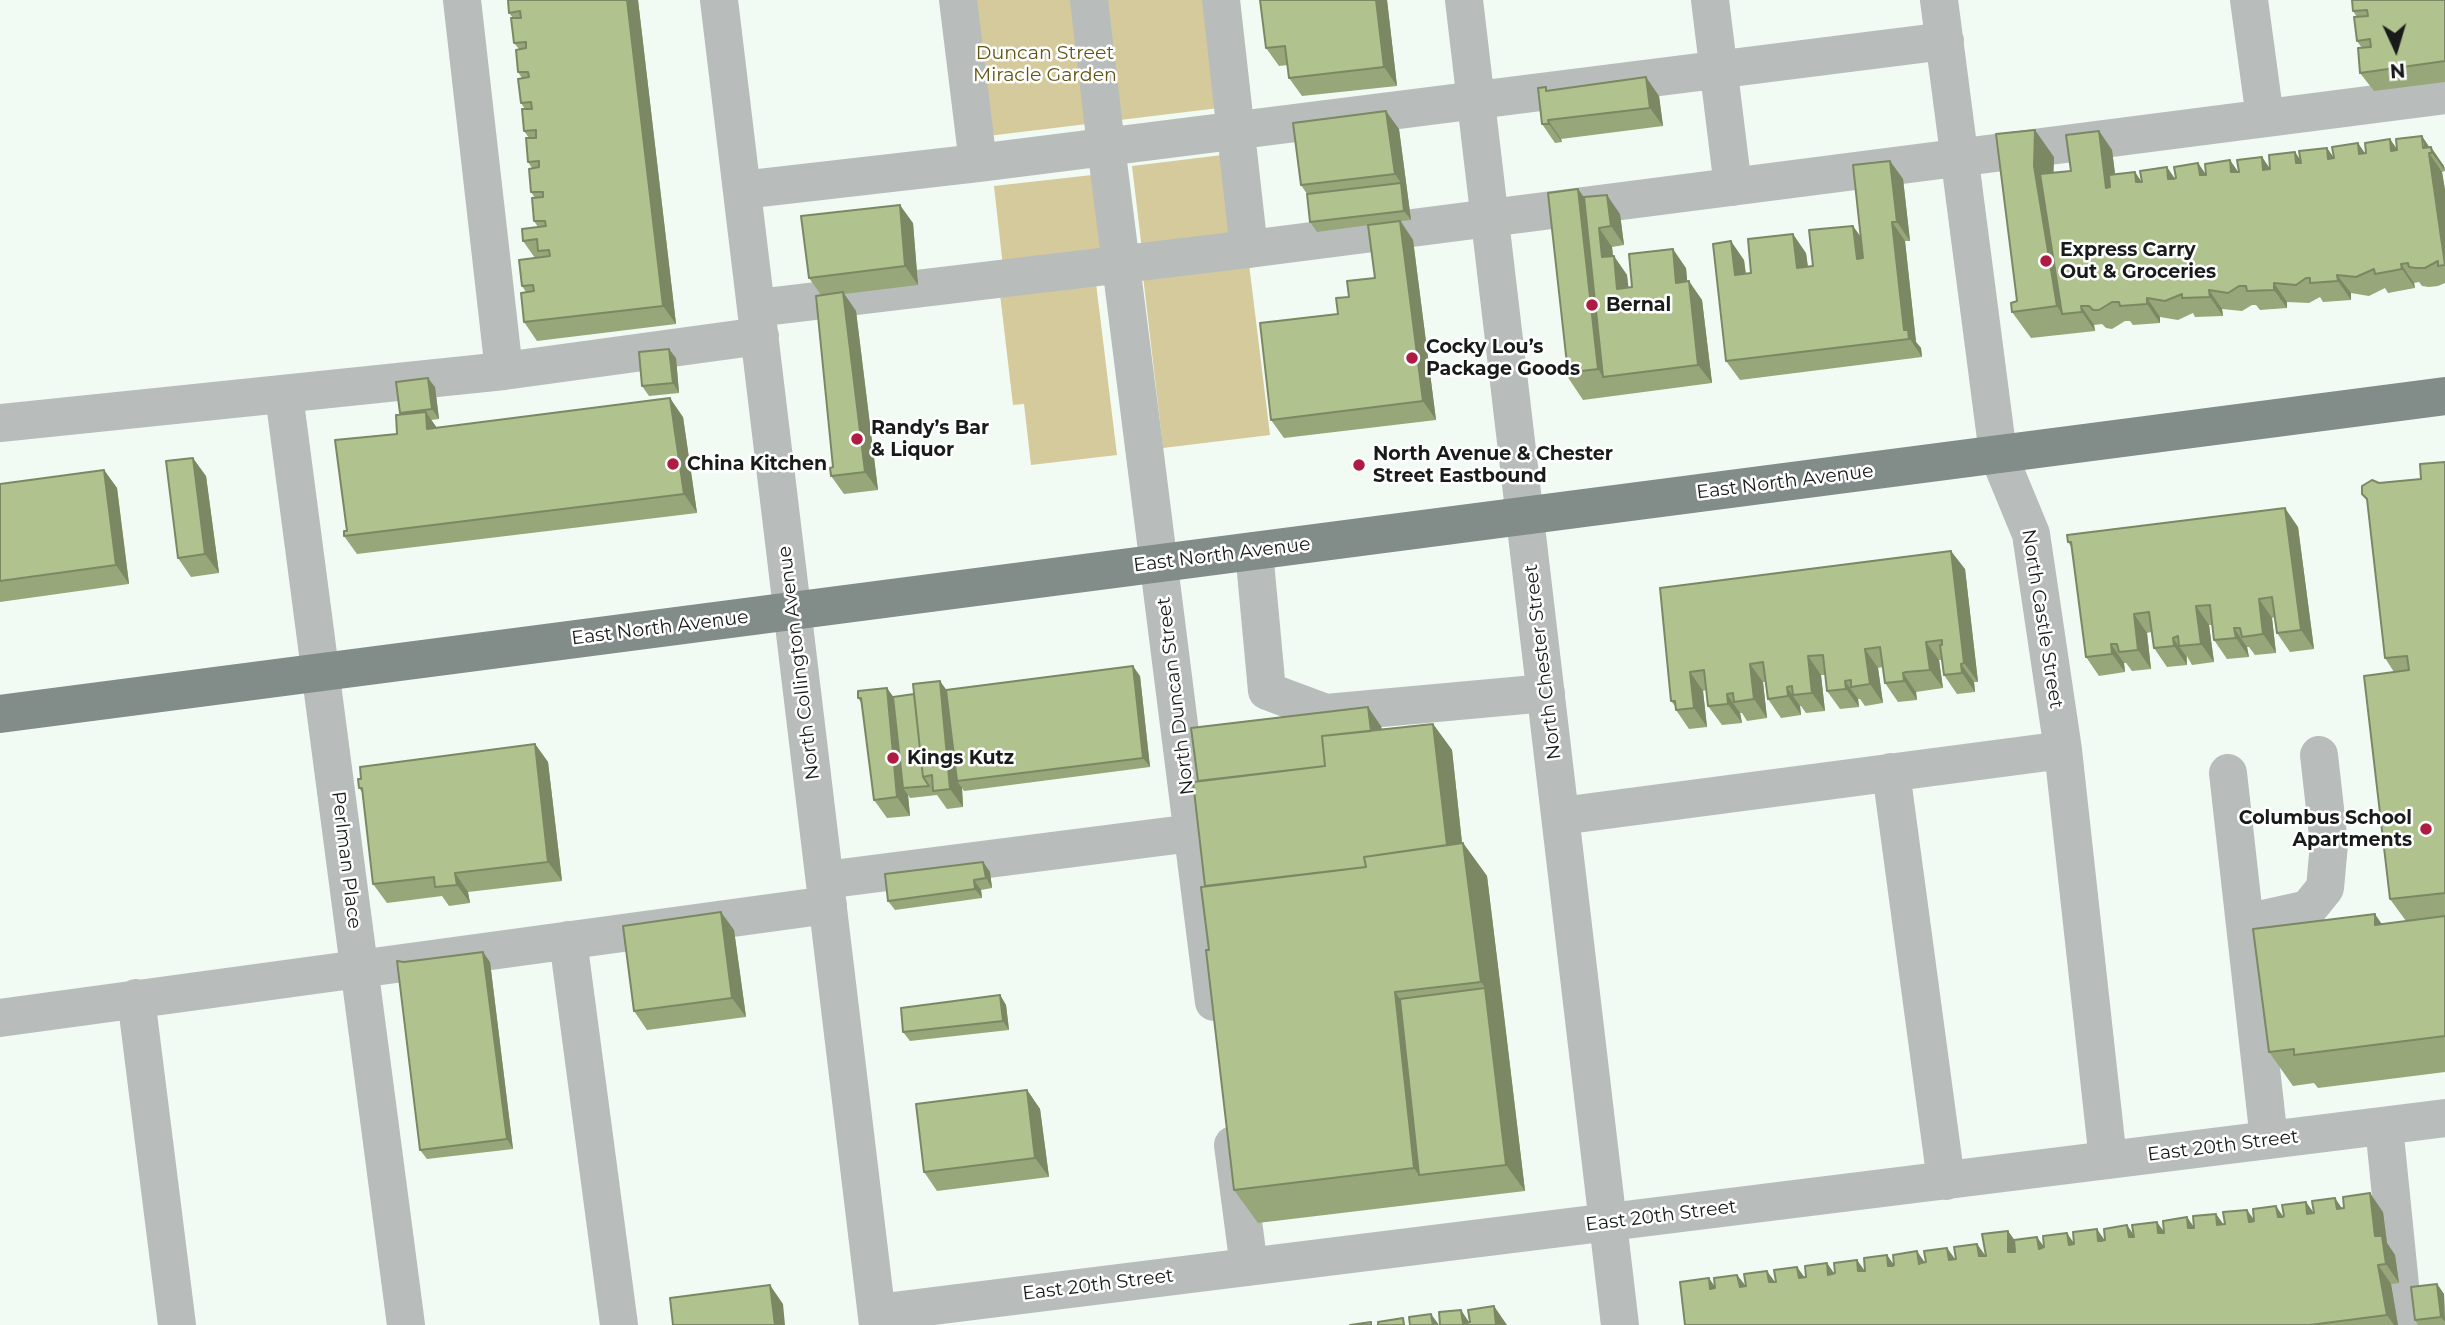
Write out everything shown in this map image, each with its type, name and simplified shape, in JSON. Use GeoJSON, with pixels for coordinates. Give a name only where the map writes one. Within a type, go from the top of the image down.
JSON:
{"type":"FeatureCollection","features":[{"type":"Feature","properties":{"kind":"main road","name":"East North Avenue"},"geometry":{"type":"LineString","coordinates":[[0,714],[2445,396]]}},
{"type":"Feature","properties":{"kind":"street"},"geometry":{"type":"LineString","coordinates":[[461,0],[504,371]]}},
{"type":"Feature","properties":{"kind":"street","name":"North Collington Avenue"},"geometry":{"type":"LineString","coordinates":[[719,0],[877,1319]]}},
{"type":"Feature","properties":{"kind":"street"},"geometry":{"type":"LineString","coordinates":[[958,0],[978,163]]}},
{"type":"Feature","properties":{"kind":"street","name":"North Duncan Street"},"geometry":{"type":"LineString","coordinates":[[1089,0],[1219,1037]]}},
{"type":"Feature","properties":{"kind":"street"},"geometry":{"type":"LineString","coordinates":[[1221,0],[1249,249]]}},
{"type":"Feature","properties":{"kind":"street","name":"North Chester Street"},"geometry":{"type":"LineString","coordinates":[[1464,0],[1620,1325]]}},
{"type":"Feature","properties":{"kind":"street"},"geometry":{"type":"LineString","coordinates":[[1710,0],[1733,187]]}},
{"type":"Feature","properties":{"kind":"street","name":"North Castle Street"},"geometry":{"type":"LineString","coordinates":[[1939,0],[1997,454],[2031,534],[2063,750],[2108,1160]]}},
{"type":"Feature","properties":{"kind":"street"},"geometry":{"type":"LineString","coordinates":[[2249,0],[2264,118]]}},
{"type":"Feature","properties":{"kind":"street"},"geometry":{"type":"LineString","coordinates":[[742,190],[978,163],[1945,41]]}},
{"type":"Feature","properties":{"kind":"street"},"geometry":{"type":"LineString","coordinates":[[0,424],[504,371],[758,322],[1121,265],[2445,95]]}},
{"type":"Feature","properties":{"kind":"street","name":"Perlman Place"},"geometry":{"type":"LineString","coordinates":[[284,395],[406,1325]]}},
{"type":"Feature","properties":{"kind":"street"},"geometry":{"type":"LineString","coordinates":[[1254,551],[1267,691],[1326,713],[1546,693]]}},
{"type":"Feature","properties":{"kind":"street"},"geometry":{"type":"LineString","coordinates":[[1561,816],[2063,750]]}},
{"type":"Feature","properties":{"kind":"street"},"geometry":{"type":"LineString","coordinates":[[2245,923],[2308,909],[2325,888],[2329,844],[2319,755]]}},
{"type":"Feature","properties":{"kind":"street"},"geometry":{"type":"LineString","coordinates":[[1891,772],[1946,1181]]}},
{"type":"Feature","properties":{"kind":"street"},"geometry":{"type":"LineString","coordinates":[[2228,773],[2269,1140]]}},
{"type":"Feature","properties":{"kind":"street"},"geometry":{"type":"LineString","coordinates":[[0,1018],[568,940],[826,893],[1192,834]]}},
{"type":"Feature","properties":{"kind":"street"},"geometry":{"type":"LineString","coordinates":[[568,940],[619,1325]]}},
{"type":"Feature","properties":{"kind":"street"},"geometry":{"type":"LineString","coordinates":[[135,998],[177,1325]]}},
{"type":"Feature","properties":{"kind":"street"},"geometry":{"type":"LineString","coordinates":[[1229,1118],[1249,1267]]}},
{"type":"Feature","properties":{"kind":"street","name":"East 20th Street"},"geometry":{"type":"LineString","coordinates":[[877,1319],[1249,1267],[2445,1118]]}},
{"type":"Feature","properties":{"kind":"street"},"geometry":{"type":"LineString","coordinates":[[2384,1126],[2404,1325]]}},
{"type":"Feature","properties":{"kind":"green space","name":"Duncan Street Miracle Garden"},"geometry":{"type":"Polygon","coordinates":[[[971,0],[1206,0],[1219,108],[988,136],[971,0]]]}},
{"type":"Feature","properties":{"kind":"green space"},"geometry":{"type":"Polygon","coordinates":[[[1222,155],[1233,238],[1142,250],[1132,166],[1222,155]]]}},
{"type":"Feature","properties":{"kind":"green space"},"geometry":{"type":"Polygon","coordinates":[[[1092,175],[1101,256],[1003,267],[994,186],[1092,175]]]}},
{"type":"Feature","properties":{"kind":"green space"},"geometry":{"type":"Polygon","coordinates":[[[1249,264],[1270,435],[1163,448],[1143,276],[1249,264]]]}},
{"type":"Feature","properties":{"kind":"green space"},"geometry":{"type":"Polygon","coordinates":[[[1096,283],[1117,455],[1031,465],[1024,404],[1013,405],[1000,294],[1096,283]]]}},
{"type":"Feature","properties":{"kind":"building"},"geometry":{"type":"Polygon","coordinates":[[[508,0],[627,0],[663,306],[524,322],[521,293],[534,291],[533,285],[522,286],[519,260],[550,256],[549,250],[538,251],[537,239],[523,241],[522,229],[546,226],[545,221],[534,221],[532,198],[543,197],[543,192],[531,192],[529,169],[539,167],[539,161],[528,162],[526,138],[536,138],[536,130],[524,131],[522,109],[532,109],[531,102],[521,103],[518,79],[529,77],[528,72],[518,72],[516,50],[526,48],[526,42],[514,43],[511,18],[521,18],[520,11],[509,13],[508,0]]]}},
{"type":"Feature","properties":{"kind":"building"},"geometry":{"type":"Polygon","coordinates":[[[1260,0],[1376,0],[1384,67],[1289,78],[1285,46],[1266,48],[1260,0]]]}},
{"type":"Feature","properties":{"kind":"building"},"geometry":{"type":"Polygon","coordinates":[[[2352,0],[2445,0],[2445,61],[2360,73],[2358,48],[2371,47],[2370,39],[2357,41],[2354,17],[2368,16],[2367,10],[2353,11],[2352,0]]]}},
{"type":"Feature","properties":{"kind":"building"},"geometry":{"type":"Polygon","coordinates":[[[1646,77],[1650,108],[1548,120],[1549,124],[1542,124],[1538,88],[1546,87],[1546,91],[1646,77]]]}},
{"type":"Feature","properties":{"kind":"building"},"geometry":{"type":"Polygon","coordinates":[[[1386,111],[1395,174],[1301,185],[1293,123],[1386,111]]]}},
{"type":"Feature","properties":{"kind":"building"},"geometry":{"type":"Polygon","coordinates":[[[2035,130],[2034,166],[2057,306],[2012,312],[2011,303],[2017,301],[1996,134],[2035,130]]]}},
{"type":"Feature","properties":{"kind":"building"},"geometry":{"type":"Polygon","coordinates":[[[2099,131],[2106,188],[2110,187],[2109,175],[2135,172],[2136,182],[2142,182],[2140,171],[2167,167],[2168,179],[2173,179],[2176,178],[2174,167],[2198,163],[2200,175],[2206,175],[2205,164],[2230,160],[2231,172],[2239,172],[2237,160],[2262,157],[2263,170],[2270,169],[2269,155],[2295,152],[2296,163],[2301,163],[2299,151],[2327,148],[2328,159],[2334,158],[2332,147],[2358,143],[2359,154],[2366,153],[2365,143],[2390,139],[2391,151],[2397,150],[2396,139],[2422,136],[2423,148],[2431,147],[2432,153],[2429,153],[2445,265],[2438,266],[2438,261],[2425,268],[2416,268],[2409,267],[2408,263],[2401,264],[2402,269],[2375,274],[2374,269],[2356,277],[2337,275],[2338,281],[2310,283],[2310,278],[2306,278],[2296,285],[2274,283],[2274,290],[2247,291],[2246,286],[2239,286],[2228,293],[2209,290],[2210,297],[2182,298],[2182,294],[2165,301],[2147,298],[2147,304],[2120,306],[2119,302],[2112,302],[2099,310],[2081,306],[2082,312],[2062,314],[2040,174],[2071,171],[2066,135],[2099,131]]]}},
{"type":"Feature","properties":{"kind":"building"},"geometry":{"type":"Polygon","coordinates":[[[1890,161],[1897,222],[1892,222],[1904,330],[1908,330],[1909,339],[1726,361],[1713,244],[1731,241],[1735,275],[1751,273],[1748,239],[1793,234],[1797,268],[1813,266],[1809,230],[1853,226],[1857,259],[1863,258],[1853,165],[1890,161]]]}},
{"type":"Feature","properties":{"kind":"building"},"geometry":{"type":"Polygon","coordinates":[[[1401,183],[1404,211],[1310,222],[1307,194],[1401,183]]]}},
{"type":"Feature","properties":{"kind":"building"},"geometry":{"type":"Polygon","coordinates":[[[1578,189],[1598,369],[1565,373],[1563,364],[1567,364],[1548,193],[1578,189]]]}},
{"type":"Feature","properties":{"kind":"building"},"geometry":{"type":"Polygon","coordinates":[[[1607,195],[1611,226],[1599,228],[1602,257],[1614,256],[1617,289],[1632,287],[1629,254],[1673,249],[1676,283],[1689,281],[1698,365],[1603,377],[1584,197],[1607,195]]]}},
{"type":"Feature","properties":{"kind":"building"},"geometry":{"type":"Polygon","coordinates":[[[900,205],[905,266],[809,278],[801,216],[900,205]]]}},
{"type":"Feature","properties":{"kind":"building"},"geometry":{"type":"Polygon","coordinates":[[[1400,221],[1423,401],[1271,420],[1260,323],[1338,314],[1336,298],[1349,297],[1347,281],[1375,278],[1368,225],[1400,221]]]}},
{"type":"Feature","properties":{"kind":"building"},"geometry":{"type":"Polygon","coordinates":[[[843,292],[865,472],[831,476],[830,468],[833,467],[816,296],[843,292]]]}},
{"type":"Feature","properties":{"kind":"building"},"geometry":{"type":"Polygon","coordinates":[[[669,349],[673,383],[642,386],[639,352],[669,349]]]}},
{"type":"Feature","properties":{"kind":"building"},"geometry":{"type":"Polygon","coordinates":[[[428,378],[432,409],[400,413],[396,382],[428,378]]]}},
{"type":"Feature","properties":{"kind":"building"},"geometry":{"type":"Polygon","coordinates":[[[670,398],[684,494],[344,536],[344,531],[347,531],[335,440],[397,434],[396,415],[426,412],[427,429],[670,398]]]}},
{"type":"Feature","properties":{"kind":"building"},"geometry":{"type":"Polygon","coordinates":[[[193,458],[205,554],[178,558],[166,461],[193,458]]]}},
{"type":"Feature","properties":{"kind":"building"},"geometry":{"type":"Polygon","coordinates":[[[2445,462],[2445,893],[2390,899],[2364,676],[2409,670],[2407,656],[2385,658],[2367,499],[2362,494],[2362,486],[2372,480],[2379,483],[2421,479],[2420,464],[2445,462]]]}},
{"type":"Feature","properties":{"kind":"building"},"geometry":{"type":"Polygon","coordinates":[[[104,470],[116,565],[0,581],[0,484],[104,470]]]}},
{"type":"Feature","properties":{"kind":"building"},"geometry":{"type":"Polygon","coordinates":[[[2285,508],[2301,630],[2277,633],[2272,597],[2259,599],[2263,634],[2242,637],[2240,628],[2234,628],[2236,638],[2214,640],[2210,605],[2196,606],[2201,644],[2179,646],[2178,636],[2173,638],[2174,646],[2154,648],[2149,612],[2134,614],[2138,650],[2119,652],[2117,644],[2111,644],[2112,654],[2086,657],[2071,542],[2068,542],[2067,535],[2285,508]]]}},
{"type":"Feature","properties":{"kind":"building"},"geometry":{"type":"Polygon","coordinates":[[[1951,551],[1964,663],[1961,664],[1962,673],[1944,675],[1940,645],[1942,640],[1926,642],[1930,670],[1906,672],[1903,673],[1904,681],[1885,683],[1880,647],[1865,649],[1870,684],[1851,687],[1851,680],[1845,681],[1846,689],[1827,691],[1823,655],[1808,656],[1812,693],[1793,695],[1792,686],[1787,687],[1788,696],[1768,699],[1763,662],[1750,664],[1754,699],[1734,702],[1733,693],[1727,694],[1728,704],[1708,706],[1704,670],[1690,672],[1694,708],[1676,710],[1675,701],[1671,701],[1660,588],[1951,551]]]}},
{"type":"Feature","properties":{"kind":"building"},"geometry":{"type":"Polygon","coordinates":[[[1133,666],[1143,758],[957,781],[946,690],[1133,666]]]}},
{"type":"Feature","properties":{"kind":"building"},"geometry":{"type":"Polygon","coordinates":[[[940,681],[950,789],[933,791],[932,775],[923,777],[913,684],[940,681]]]}},
{"type":"Feature","properties":{"kind":"building"},"geometry":{"type":"Polygon","coordinates":[[[887,688],[897,797],[874,800],[858,691],[887,688]]]}},
{"type":"Feature","properties":{"kind":"building"},"geometry":{"type":"Polygon","coordinates":[[[914,694],[923,777],[929,786],[903,788],[893,697],[914,694]]]}},
{"type":"Feature","properties":{"kind":"building"},"geometry":{"type":"Polygon","coordinates":[[[1368,707],[1371,731],[1322,736],[1325,766],[1198,781],[1191,728],[1368,707]]]}},
{"type":"Feature","properties":{"kind":"building"},"geometry":{"type":"Polygon","coordinates":[[[1433,724],[1447,845],[1364,857],[1366,867],[1205,886],[1193,782],[1325,766],[1322,736],[1433,724]]]}},
{"type":"Feature","properties":{"kind":"building"},"geometry":{"type":"Polygon","coordinates":[[[535,744],[548,862],[455,873],[457,885],[435,887],[434,877],[373,884],[362,788],[359,788],[358,779],[361,779],[360,767],[535,744]]]}},
{"type":"Feature","properties":{"kind":"building"},"geometry":{"type":"Polygon","coordinates":[[[1463,843],[1481,982],[1395,992],[1414,1168],[1234,1190],[1201,887],[1366,867],[1364,857],[1463,843]]]}},
{"type":"Feature","properties":{"kind":"building"},"geometry":{"type":"Polygon","coordinates":[[[983,862],[986,878],[974,880],[975,889],[888,901],[885,874],[983,862]]]}},
{"type":"Feature","properties":{"kind":"building"},"geometry":{"type":"Polygon","coordinates":[[[721,912],[732,998],[634,1011],[623,926],[721,912]]]}},
{"type":"Feature","properties":{"kind":"building"},"geometry":{"type":"Polygon","coordinates":[[[2375,914],[2375,925],[2445,916],[2445,1036],[2294,1055],[2294,1049],[2269,1052],[2253,929],[2375,914]]]}},
{"type":"Feature","properties":{"kind":"building"},"geometry":{"type":"Polygon","coordinates":[[[483,952],[507,1139],[420,1150],[397,961],[483,952]]]}},
{"type":"Feature","properties":{"kind":"building"},"geometry":{"type":"Polygon","coordinates":[[[1485,988],[1506,1165],[1419,1175],[1400,999],[1485,988]]]}},
{"type":"Feature","properties":{"kind":"building"},"geometry":{"type":"Polygon","coordinates":[[[1000,995],[1003,1021],[903,1032],[901,1008],[1000,995]]]}},
{"type":"Feature","properties":{"kind":"building"},"geometry":{"type":"Polygon","coordinates":[[[1027,1090],[1035,1158],[924,1172],[916,1104],[1027,1090]]]}},
{"type":"Feature","properties":{"kind":"building"},"geometry":{"type":"Polygon","coordinates":[[[2370,1193],[2375,1236],[2382,1236],[2386,1264],[2378,1265],[2387,1315],[2310,1325],[1685,1325],[1680,1282],[1709,1278],[1710,1289],[1715,1288],[1714,1278],[1737,1275],[1740,1287],[1746,1286],[1744,1274],[1767,1271],[1769,1282],[1776,1282],[1774,1270],[1797,1267],[1799,1278],[1806,1277],[1805,1266],[1827,1263],[1828,1275],[1835,1273],[1834,1263],[1857,1260],[1858,1271],[1865,1271],[1864,1258],[1887,1255],[1888,1266],[1892,1266],[1893,1255],[1917,1251],[1919,1264],[1926,1262],[1924,1251],[1947,1248],[1949,1260],[1956,1259],[1954,1247],[1977,1244],[1979,1256],[1986,1256],[1982,1234],[2008,1231],[2008,1252],[2015,1252],[2014,1240],[2037,1237],[2039,1249],[2044,1247],[2043,1236],[2067,1233],[2069,1245],[2074,1244],[2073,1232],[2097,1229],[2098,1241],[2101,1241],[2105,1240],[2104,1229],[2127,1225],[2129,1237],[2134,1237],[2132,1225],[2157,1222],[2158,1233],[2164,1233],[2163,1221],[2187,1217],[2188,1228],[2194,1228],[2193,1216],[2216,1214],[2217,1225],[2225,1224],[2223,1212],[2247,1210],[2250,1222],[2254,1221],[2253,1209],[2276,1206],[2278,1217],[2282,1217],[2282,1205],[2306,1202],[2307,1214],[2314,1213],[2312,1201],[2335,1198],[2337,1209],[2344,1208],[2343,1197],[2370,1193]]]}},
{"type":"Feature","properties":{"kind":"building"},"geometry":{"type":"Polygon","coordinates":[[[2437,1284],[2441,1317],[2415,1320],[2411,1287],[2437,1284]]]}},
{"type":"Feature","properties":{"kind":"building"},"geometry":{"type":"Polygon","coordinates":[[[770,1285],[775,1325],[673,1325],[670,1298],[770,1285]]]}},
{"type":"Feature","properties":{"kind":"building"},"geometry":{"type":"Polygon","coordinates":[[[1494,1306],[1496,1325],[1440,1325],[1439,1312],[1461,1310],[1463,1323],[1466,1323],[1470,1322],[1468,1310],[1494,1306]]]}},
{"type":"Feature","properties":{"kind":"building"},"geometry":{"type":"Polygon","coordinates":[[[1431,1314],[1433,1325],[1410,1325],[1409,1317],[1431,1314]]]}},
{"type":"Feature","properties":{"kind":"building"},"geometry":{"type":"Polygon","coordinates":[[[1403,1318],[1404,1325],[1378,1325],[1378,1322],[1403,1318]]]}},
{"type":"Feature","properties":{"kind":"building"},"geometry":{"type":"Polygon","coordinates":[[[1371,1322],[1371,1325],[1350,1325],[1371,1322]]]}},
{"type":"Feature","properties":{"kind":"place","name":"Express Carry Out & Groceries"},"geometry":{"type":"Point","coordinates":[2046,261]}},
{"type":"Feature","properties":{"kind":"place","name":"Bernal"},"geometry":{"type":"Point","coordinates":[1592,305]}},
{"type":"Feature","properties":{"kind":"place","name":"Cocky Lou’s Package Goods"},"geometry":{"type":"Point","coordinates":[1412,358]}},
{"type":"Feature","properties":{"kind":"place","name":"Randy’s Bar & Liquor"},"geometry":{"type":"Point","coordinates":[857,439]}},
{"type":"Feature","properties":{"kind":"place","name":"China Kitchen"},"geometry":{"type":"Point","coordinates":[673,464]}},
{"type":"Feature","properties":{"kind":"place","name":"North Avenue & Chester Street Eastbound"},"geometry":{"type":"Point","coordinates":[1359,465]}},
{"type":"Feature","properties":{"kind":"place","name":"Kings Kutz"},"geometry":{"type":"Point","coordinates":[893,758]}},
{"type":"Feature","properties":{"kind":"place","name":"Columbus School Apartments"},"geometry":{"type":"Point","coordinates":[2426,829]}}]}
